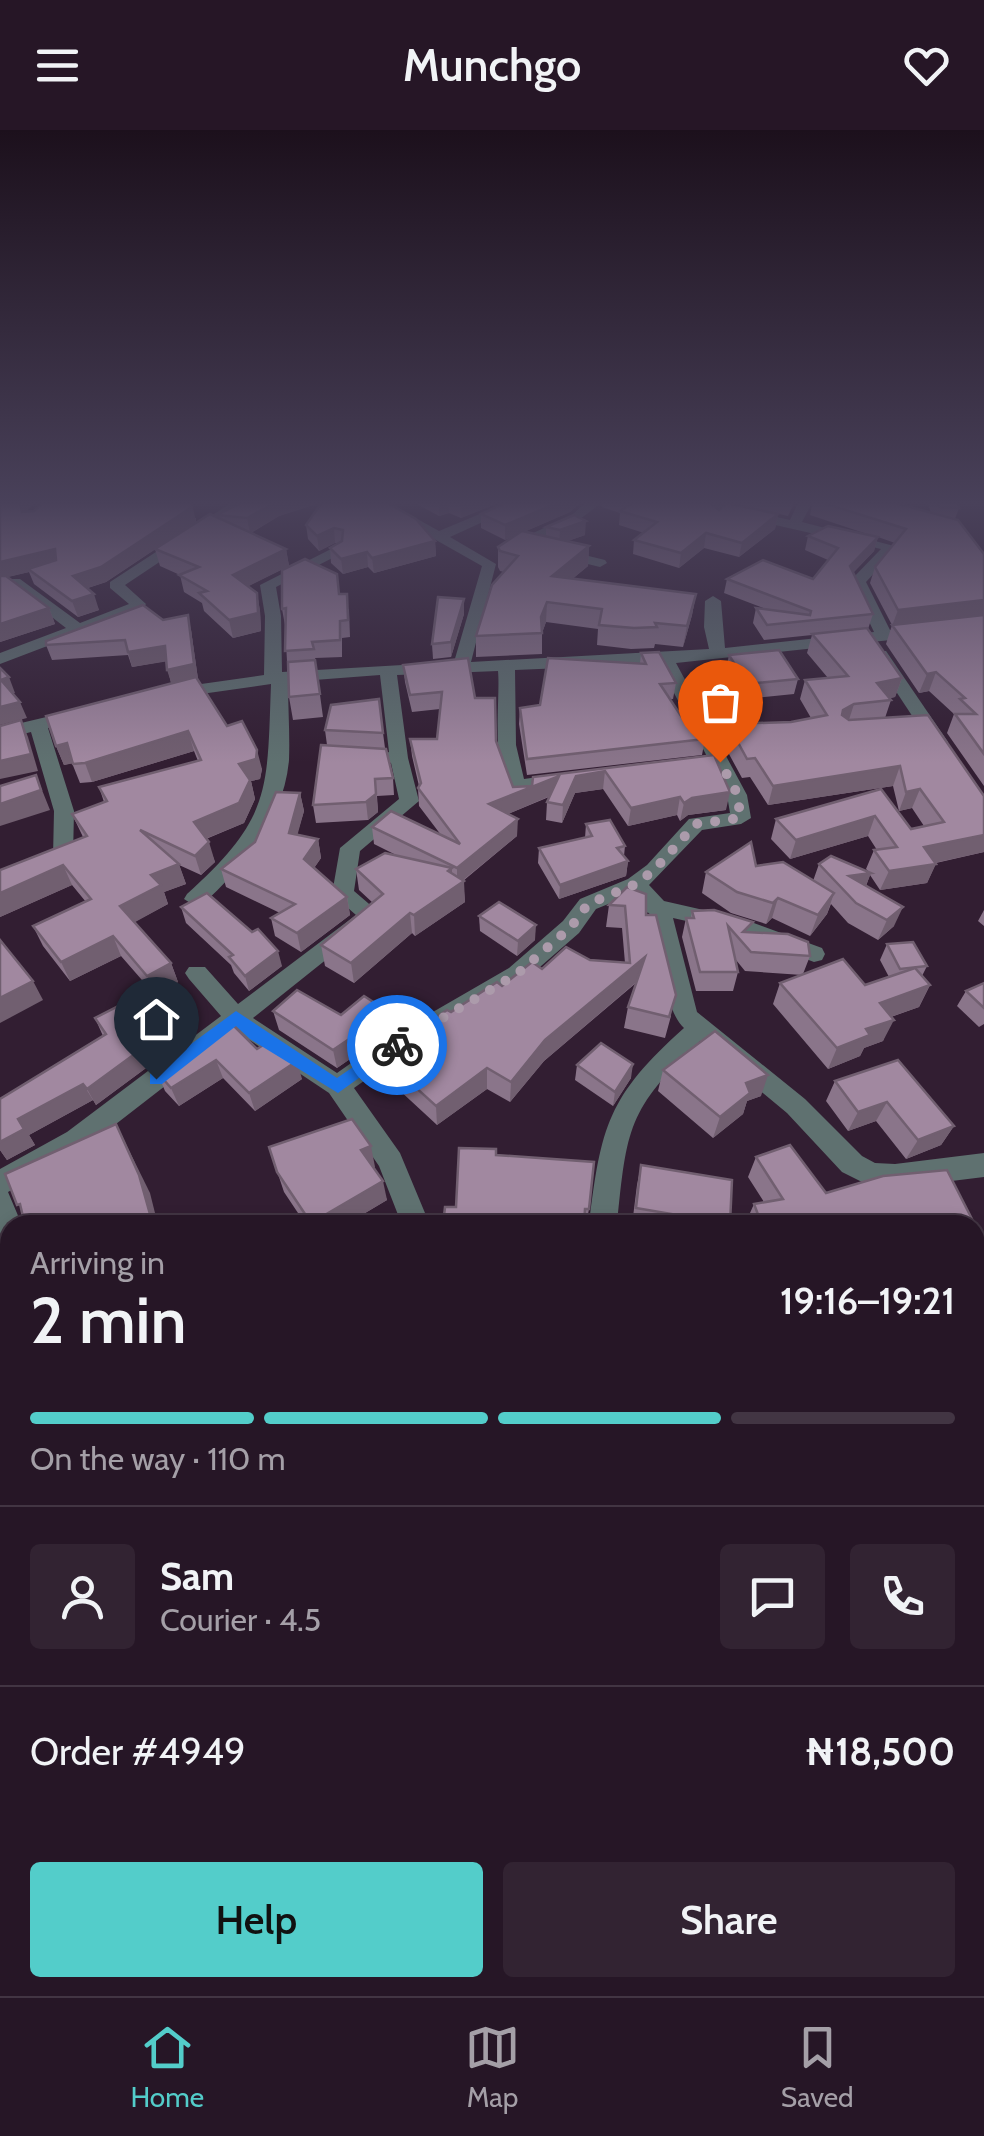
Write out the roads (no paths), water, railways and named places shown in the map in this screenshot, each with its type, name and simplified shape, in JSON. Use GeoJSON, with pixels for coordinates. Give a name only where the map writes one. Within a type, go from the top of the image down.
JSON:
{"type":"FeatureCollection","features":[{"type":"Feature","properties":{"kind":"street"},"geometry":{"type":"LineString","coordinates":[[14,588],[76,628]]}},
{"type":"Feature","properties":{"kind":"street"},"geometry":{"type":"LineString","coordinates":[[0,659],[136,607],[138,604],[119,588]]}},
{"type":"Feature","properties":{"kind":"street"},"geometry":{"type":"LineString","coordinates":[[195,899],[227,871],[252,836],[270,800],[279,765],[274,616],[269,588]]}},
{"type":"Feature","properties":{"kind":"street"},"geometry":{"type":"LineString","coordinates":[[460,666],[485,588]]}},
{"type":"Feature","properties":{"kind":"street"},"geometry":{"type":"LineString","coordinates":[[860,588],[877,638],[920,725],[949,758]]}},
{"type":"Feature","properties":{"kind":"street"},"geometry":{"type":"LineString","coordinates":[[713,601],[718,654]]}},
{"type":"Feature","properties":{"kind":"street"},"geometry":{"type":"LineString","coordinates":[[152,697],[276,677],[388,668],[666,659],[984,625]]}},
{"type":"Feature","properties":{"kind":"street"},"geometry":{"type":"LineString","coordinates":[[338,1086],[390,1049],[517,974],[571,927],[588,904],[645,877],[696,824],[740,818],[738,795],[711,763],[666,659]]}},
{"type":"Feature","properties":{"kind":"street"},"geometry":{"type":"LineString","coordinates":[[506,665],[510,692],[508,761],[520,792],[584,777]]}},
{"type":"Feature","properties":{"kind":"street"},"geometry":{"type":"LineString","coordinates":[[0,1183],[76,1140],[371,915],[342,894],[350,848],[410,801],[399,758],[388,668]]}},
{"type":"Feature","properties":{"kind":"street"},"geometry":{"type":"LineString","coordinates":[[0,734],[105,708]]}},
{"type":"Feature","properties":{"kind":"street"},"geometry":{"type":"LineString","coordinates":[[38,726],[64,811],[62,857]]}},
{"type":"Feature","properties":{"kind":"street"},"geometry":{"type":"LineString","coordinates":[[364,756],[399,758]]}},
{"type":"Feature","properties":{"kind":"street"},"geometry":{"type":"LineString","coordinates":[[645,877],[674,956],[686,1016],[796,1106],[852,1164],[872,1174],[895,1176],[984,1165]]}},
{"type":"Feature","properties":{"kind":"street"},"geometry":{"type":"LineString","coordinates":[[604,898],[736,924],[814,954]]}},
{"type":"Feature","properties":{"kind":"street"},"geometry":{"type":"LineString","coordinates":[[197,973],[211,993],[255,1034],[338,1086],[390,1161],[412,1215]]}},
{"type":"Feature","properties":{"kind":"street"},"geometry":{"type":"LineString","coordinates":[[606,1215],[619,1127],[627,1105],[656,1068],[698,1029]]}}]}
